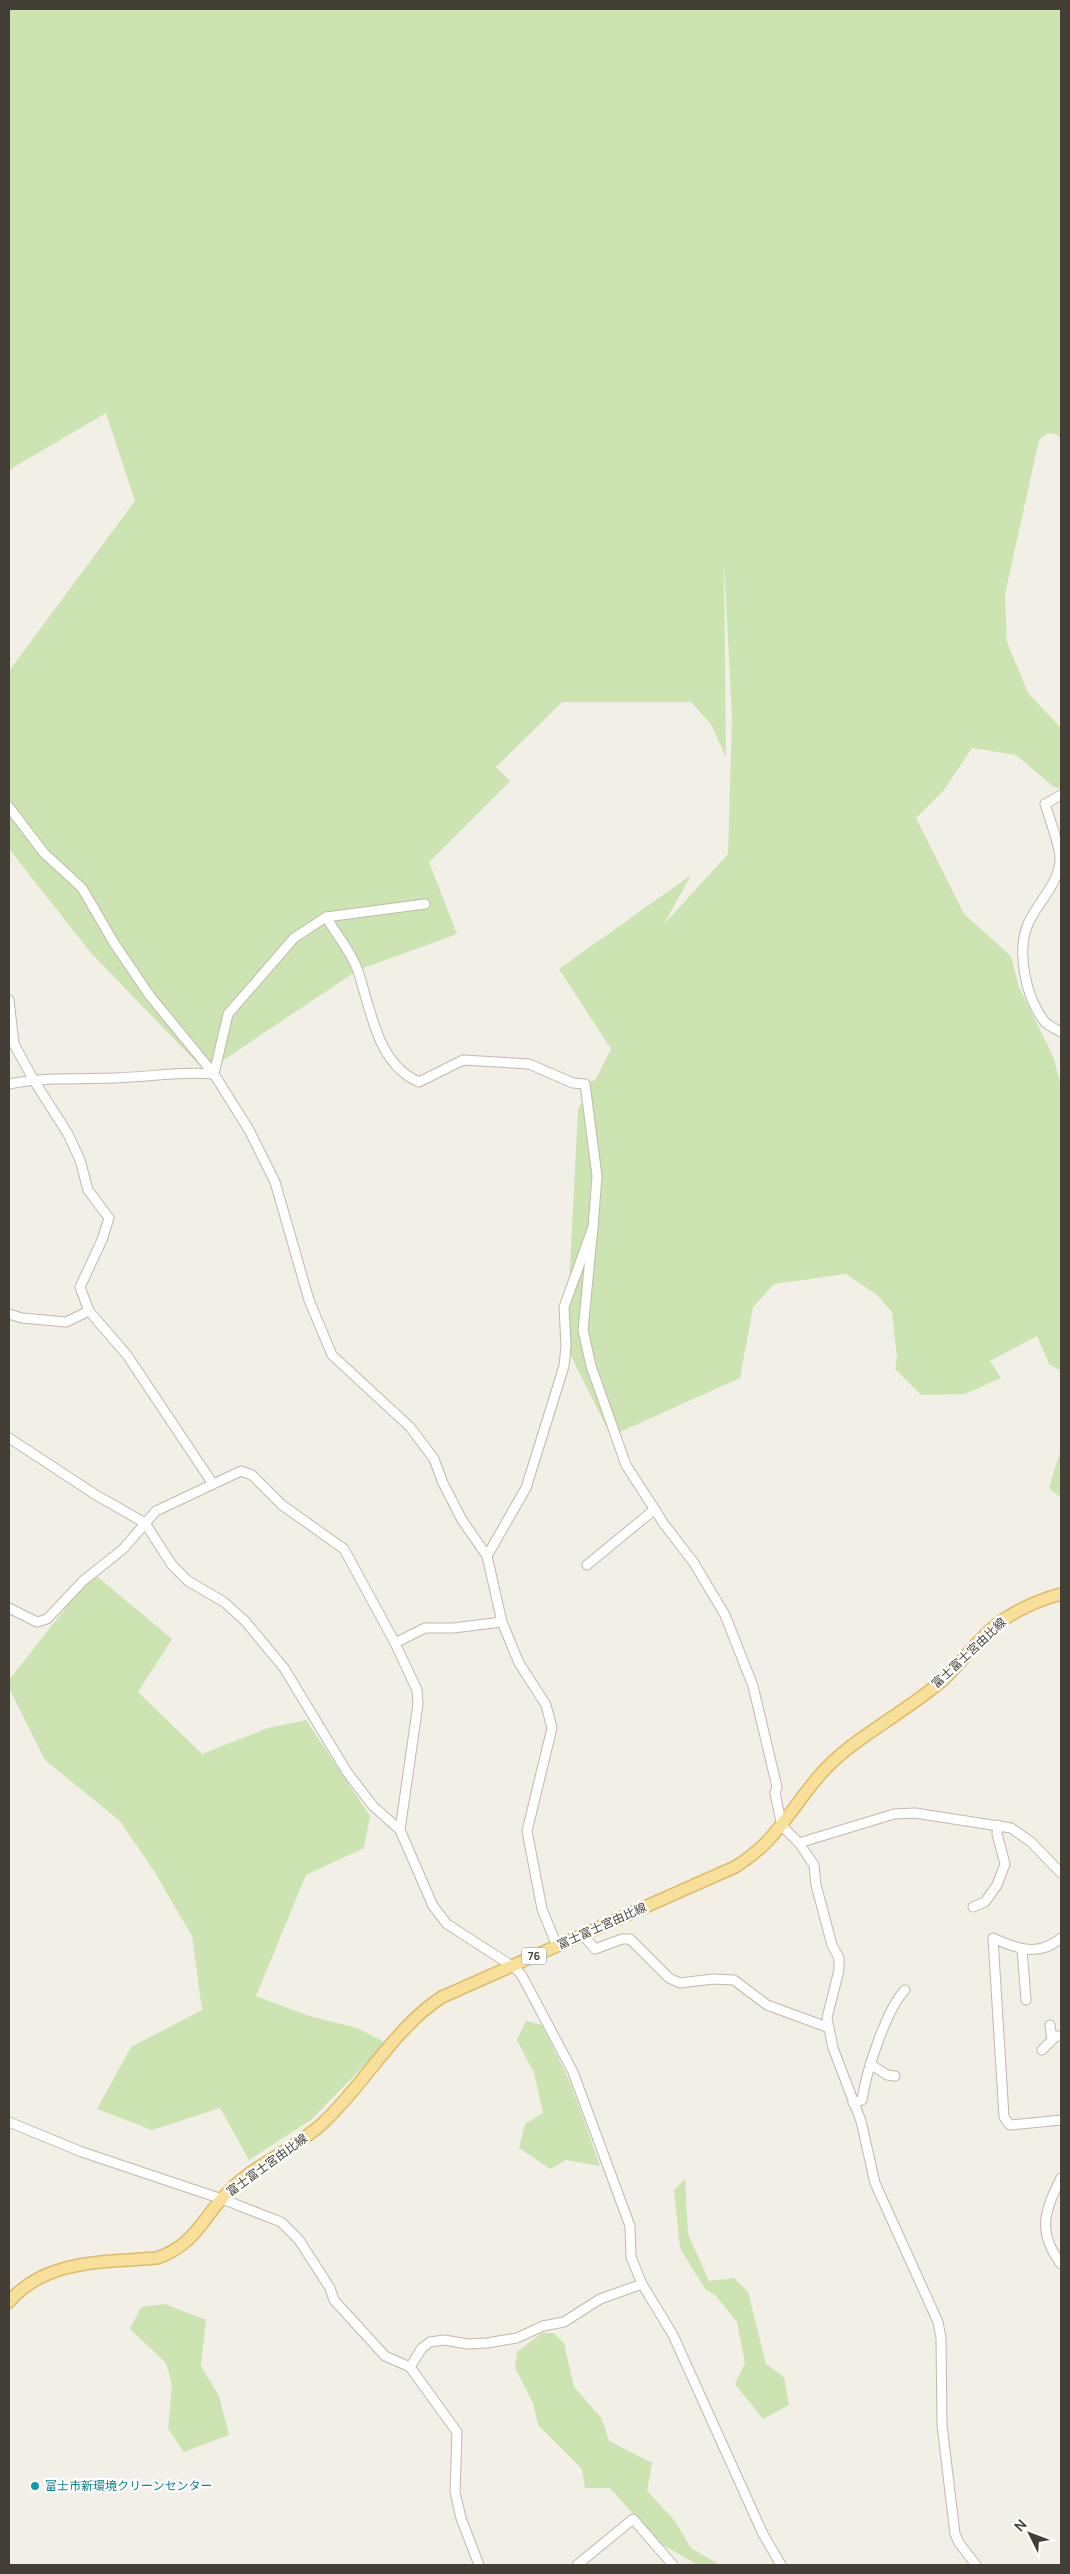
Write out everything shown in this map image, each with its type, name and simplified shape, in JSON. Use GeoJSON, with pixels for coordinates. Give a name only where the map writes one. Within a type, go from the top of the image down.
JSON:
{"type":"FeatureCollection","features":[{"type":"Feature","properties":{"kind":"main road","name":"富士富士宮由比線"},"geometry":{"type":"LineString","coordinates":[[9,2302],[32,2281],[64,2267],[157,2258],[172,2254],[195,2235],[222,2198],[232,2188],[300,2142],[323,2122],[349,2096],[409,2025],[427,2007],[442,1997],[735,1867],[762,1849],[782,1826],[820,1775],[856,1744],[943,1679],[994,1627],[1027,1606],[1061,1594]]}},
{"type":"Feature","properties":{"kind":"street"},"geometry":{"type":"LineString","coordinates":[[1061,794],[1045,804],[1060,859],[1056,876],[1028,924],[1024,939],[1025,966],[1034,1005],[1046,1023],[1061,1032]]}},
{"type":"Feature","properties":{"kind":"street"},"geometry":{"type":"LineString","coordinates":[[9,807],[44,853],[82,888],[114,943],[150,996],[214,1074],[249,1130],[275,1182],[309,1300],[332,1355],[410,1428],[428,1451],[462,1520],[487,1556],[502,1622],[519,1663],[546,1705],[552,1728],[527,1831],[542,1909],[557,1946]]}},
{"type":"Feature","properties":{"kind":"street"},"geometry":{"type":"LineString","coordinates":[[214,1074],[228,1014],[294,938],[326,918],[425,904]]}},
{"type":"Feature","properties":{"kind":"street"},"geometry":{"type":"LineString","coordinates":[[326,918],[358,970],[361,987],[386,1054],[405,1076],[419,1082],[463,1060],[529,1064],[573,1083],[585,1084],[597,1176],[583,1330],[591,1366],[626,1465],[694,1563],[725,1615],[753,1686],[777,1787],[775,1792],[782,1826],[799,1843],[814,1865],[816,1885],[832,1945],[839,1958],[839,1970],[827,2018],[827,2027],[861,2121],[875,2183],[938,2322],[941,2338],[942,2425],[955,2534],[959,2543],[976,2565]]}},
{"type":"Feature","properties":{"kind":"street"},"geometry":{"type":"LineString","coordinates":[[9,1000],[14,1044],[33,1079],[68,1134],[80,1160],[88,1190],[109,1218],[102,1240],[80,1287],[89,1311],[127,1354],[213,1484]]}},
{"type":"Feature","properties":{"kind":"street"},"geometry":{"type":"LineString","coordinates":[[9,1084],[33,1079],[118,1078],[189,1072],[214,1074]]}},
{"type":"Feature","properties":{"kind":"street"},"geometry":{"type":"LineString","coordinates":[[487,1556],[526,1488],[564,1366],[566,1346],[564,1306],[593,1227]]}},
{"type":"Feature","properties":{"kind":"street"},"geometry":{"type":"LineString","coordinates":[[9,1314],[22,1318],[66,1322],[89,1311]]}},
{"type":"Feature","properties":{"kind":"street"},"geometry":{"type":"LineString","coordinates":[[9,1438],[96,1496],[145,1522],[172,1565],[188,1581],[224,1602],[238,1615],[284,1668],[348,1772],[373,1806],[400,1830],[433,1906],[447,1924],[512,1966],[526,1983],[573,2072],[630,2226],[631,2257],[642,2284],[673,2334],[763,2534],[782,2565]]}},
{"type":"Feature","properties":{"kind":"street"},"geometry":{"type":"LineString","coordinates":[[9,1608],[37,1622],[47,1620],[83,1581],[123,1549],[156,1511],[241,1471],[252,1475],[282,1505],[344,1549],[396,1643],[417,1690],[418,1704],[400,1830]]}},
{"type":"Feature","properties":{"kind":"street"},"geometry":{"type":"LineString","coordinates":[[587,1565],[655,1509]]}},
{"type":"Feature","properties":{"kind":"street"},"geometry":{"type":"LineString","coordinates":[[396,1643],[425,1628],[453,1628],[502,1622]]}},
{"type":"Feature","properties":{"kind":"street"},"geometry":{"type":"LineString","coordinates":[[799,1843],[894,1814],[915,1813],[998,1825],[1018,1832],[1061,1873]]}},
{"type":"Feature","properties":{"kind":"street"},"geometry":{"type":"LineString","coordinates":[[973,1907],[985,1902],[996,1885],[1005,1864],[998,1834],[998,1825]]}},
{"type":"Feature","properties":{"kind":"street"},"geometry":{"type":"LineString","coordinates":[[583,1935],[595,1948],[622,1939],[630,1939],[670,1978],[680,1984],[713,1980],[734,1980],[767,2005],[827,2027]]}},
{"type":"Feature","properties":{"kind":"street"},"geometry":{"type":"LineString","coordinates":[[1061,1938],[1044,1949],[1022,1949],[993,1938],[1004,2117],[1010,2125],[1061,2120]]}},
{"type":"Feature","properties":{"kind":"street"},"geometry":{"type":"LineString","coordinates":[[1022,1949],[1026,2000]]}},
{"type":"Feature","properties":{"kind":"street"},"geometry":{"type":"LineString","coordinates":[[853,2103],[862,2100],[870,2064],[898,1998],[905,1990]]}},
{"type":"Feature","properties":{"kind":"street"},"geometry":{"type":"LineString","coordinates":[[1042,2050],[1057,2038],[1050,2025]]}},
{"type":"Feature","properties":{"kind":"street"},"geometry":{"type":"LineString","coordinates":[[870,2064],[887,2075],[895,2076]]}},
{"type":"Feature","properties":{"kind":"street"},"geometry":{"type":"LineString","coordinates":[[9,2122],[82,2152],[222,2198],[281,2222],[289,2228],[313,2260],[334,2300],[385,2356],[410,2367],[457,2432],[455,2492],[461,2518],[479,2565]]}},
{"type":"Feature","properties":{"kind":"street"},"geometry":{"type":"LineString","coordinates":[[1061,2178],[1046,2210],[1045,2223],[1046,2235],[1051,2250],[1061,2264]]}},
{"type":"Feature","properties":{"kind":"street"},"geometry":{"type":"LineString","coordinates":[[410,2367],[422,2348],[430,2342],[444,2340],[468,2344],[517,2338],[543,2326],[564,2322],[600,2299],[642,2284]]}},
{"type":"Feature","properties":{"kind":"street"},"geometry":{"type":"LineString","coordinates":[[577,2565],[634,2519],[673,2565]]}},
{"type":"Feature","properties":{"kind":"green space"},"geometry":{"type":"Polygon","coordinates":[[[9,9],[1061,9],[1061,439],[1056,434],[1048,433],[1039,440],[1005,594],[1007,642],[1028,693],[1061,728],[1061,789],[1054,787],[1016,755],[972,748],[944,790],[916,818],[964,914],[1011,956],[1019,987],[1053,1056],[1061,1085],[1061,1371],[1049,1364],[1037,1336],[990,1361],[1001,1378],[965,1394],[921,1395],[895,1369],[897,1357],[892,1312],[877,1295],[846,1274],[774,1284],[753,1307],[740,1378],[611,1436],[566,1346],[578,1109],[586,1096],[585,1084],[596,1079],[611,1049],[559,969],[691,875],[664,924],[728,854],[732,717],[724,561],[726,757],[711,724],[691,702],[562,702],[496,767],[510,781],[429,862],[457,934],[358,970],[222,1061],[214,1074],[200,1066],[91,953],[9,849],[9,671],[135,501],[106,413],[9,470],[9,9]]]}},
{"type":"Feature","properties":{"kind":"green space"},"geometry":{"type":"Polygon","coordinates":[[[1061,1449],[1061,1498],[1049,1488],[1061,1449]]]}},
{"type":"Feature","properties":{"kind":"green space"},"geometry":{"type":"Polygon","coordinates":[[[93,1573],[172,1639],[138,1692],[202,1754],[268,1728],[306,1720],[370,1816],[364,1848],[306,1875],[256,1996],[309,2016],[357,2028],[386,2043],[311,2120],[249,2160],[220,2108],[152,2130],[97,2109],[131,2047],[202,2010],[192,1936],[154,1871],[120,1821],[45,1760],[9,1688],[9,1680],[93,1573]]]}},
{"type":"Feature","properties":{"kind":"green space"},"geometry":{"type":"Polygon","coordinates":[[[526,2021],[542,2025],[571,2084],[600,2166],[566,2160],[550,2169],[519,2148],[525,2124],[543,2113],[534,2073],[517,2040],[526,2021]]]}},
{"type":"Feature","properties":{"kind":"green space"},"geometry":{"type":"Polygon","coordinates":[[[685,2179],[688,2234],[709,2281],[734,2278],[748,2292],[766,2364],[784,2377],[789,2405],[763,2419],[735,2384],[745,2363],[737,2322],[716,2296],[705,2289],[680,2248],[674,2190],[685,2179]]]}},
{"type":"Feature","properties":{"kind":"green space"},"geometry":{"type":"Polygon","coordinates":[[[165,2304],[206,2320],[201,2366],[219,2396],[229,2435],[184,2452],[168,2429],[172,2385],[166,2363],[130,2329],[141,2307],[165,2304]]]}},
{"type":"Feature","properties":{"kind":"green space"},"geometry":{"type":"Polygon","coordinates":[[[542,2333],[554,2333],[564,2343],[574,2387],[602,2419],[609,2441],[652,2463],[647,2491],[675,2521],[691,2548],[720,2565],[698,2565],[658,2542],[610,2488],[585,2488],[582,2469],[538,2425],[533,2403],[515,2368],[517,2352],[542,2333]]]}},
{"type":"Feature","properties":{"kind":"place","name":"富士市新環境クリーンセンター"},"geometry":{"type":"Point","coordinates":[35,2486]}}]}
